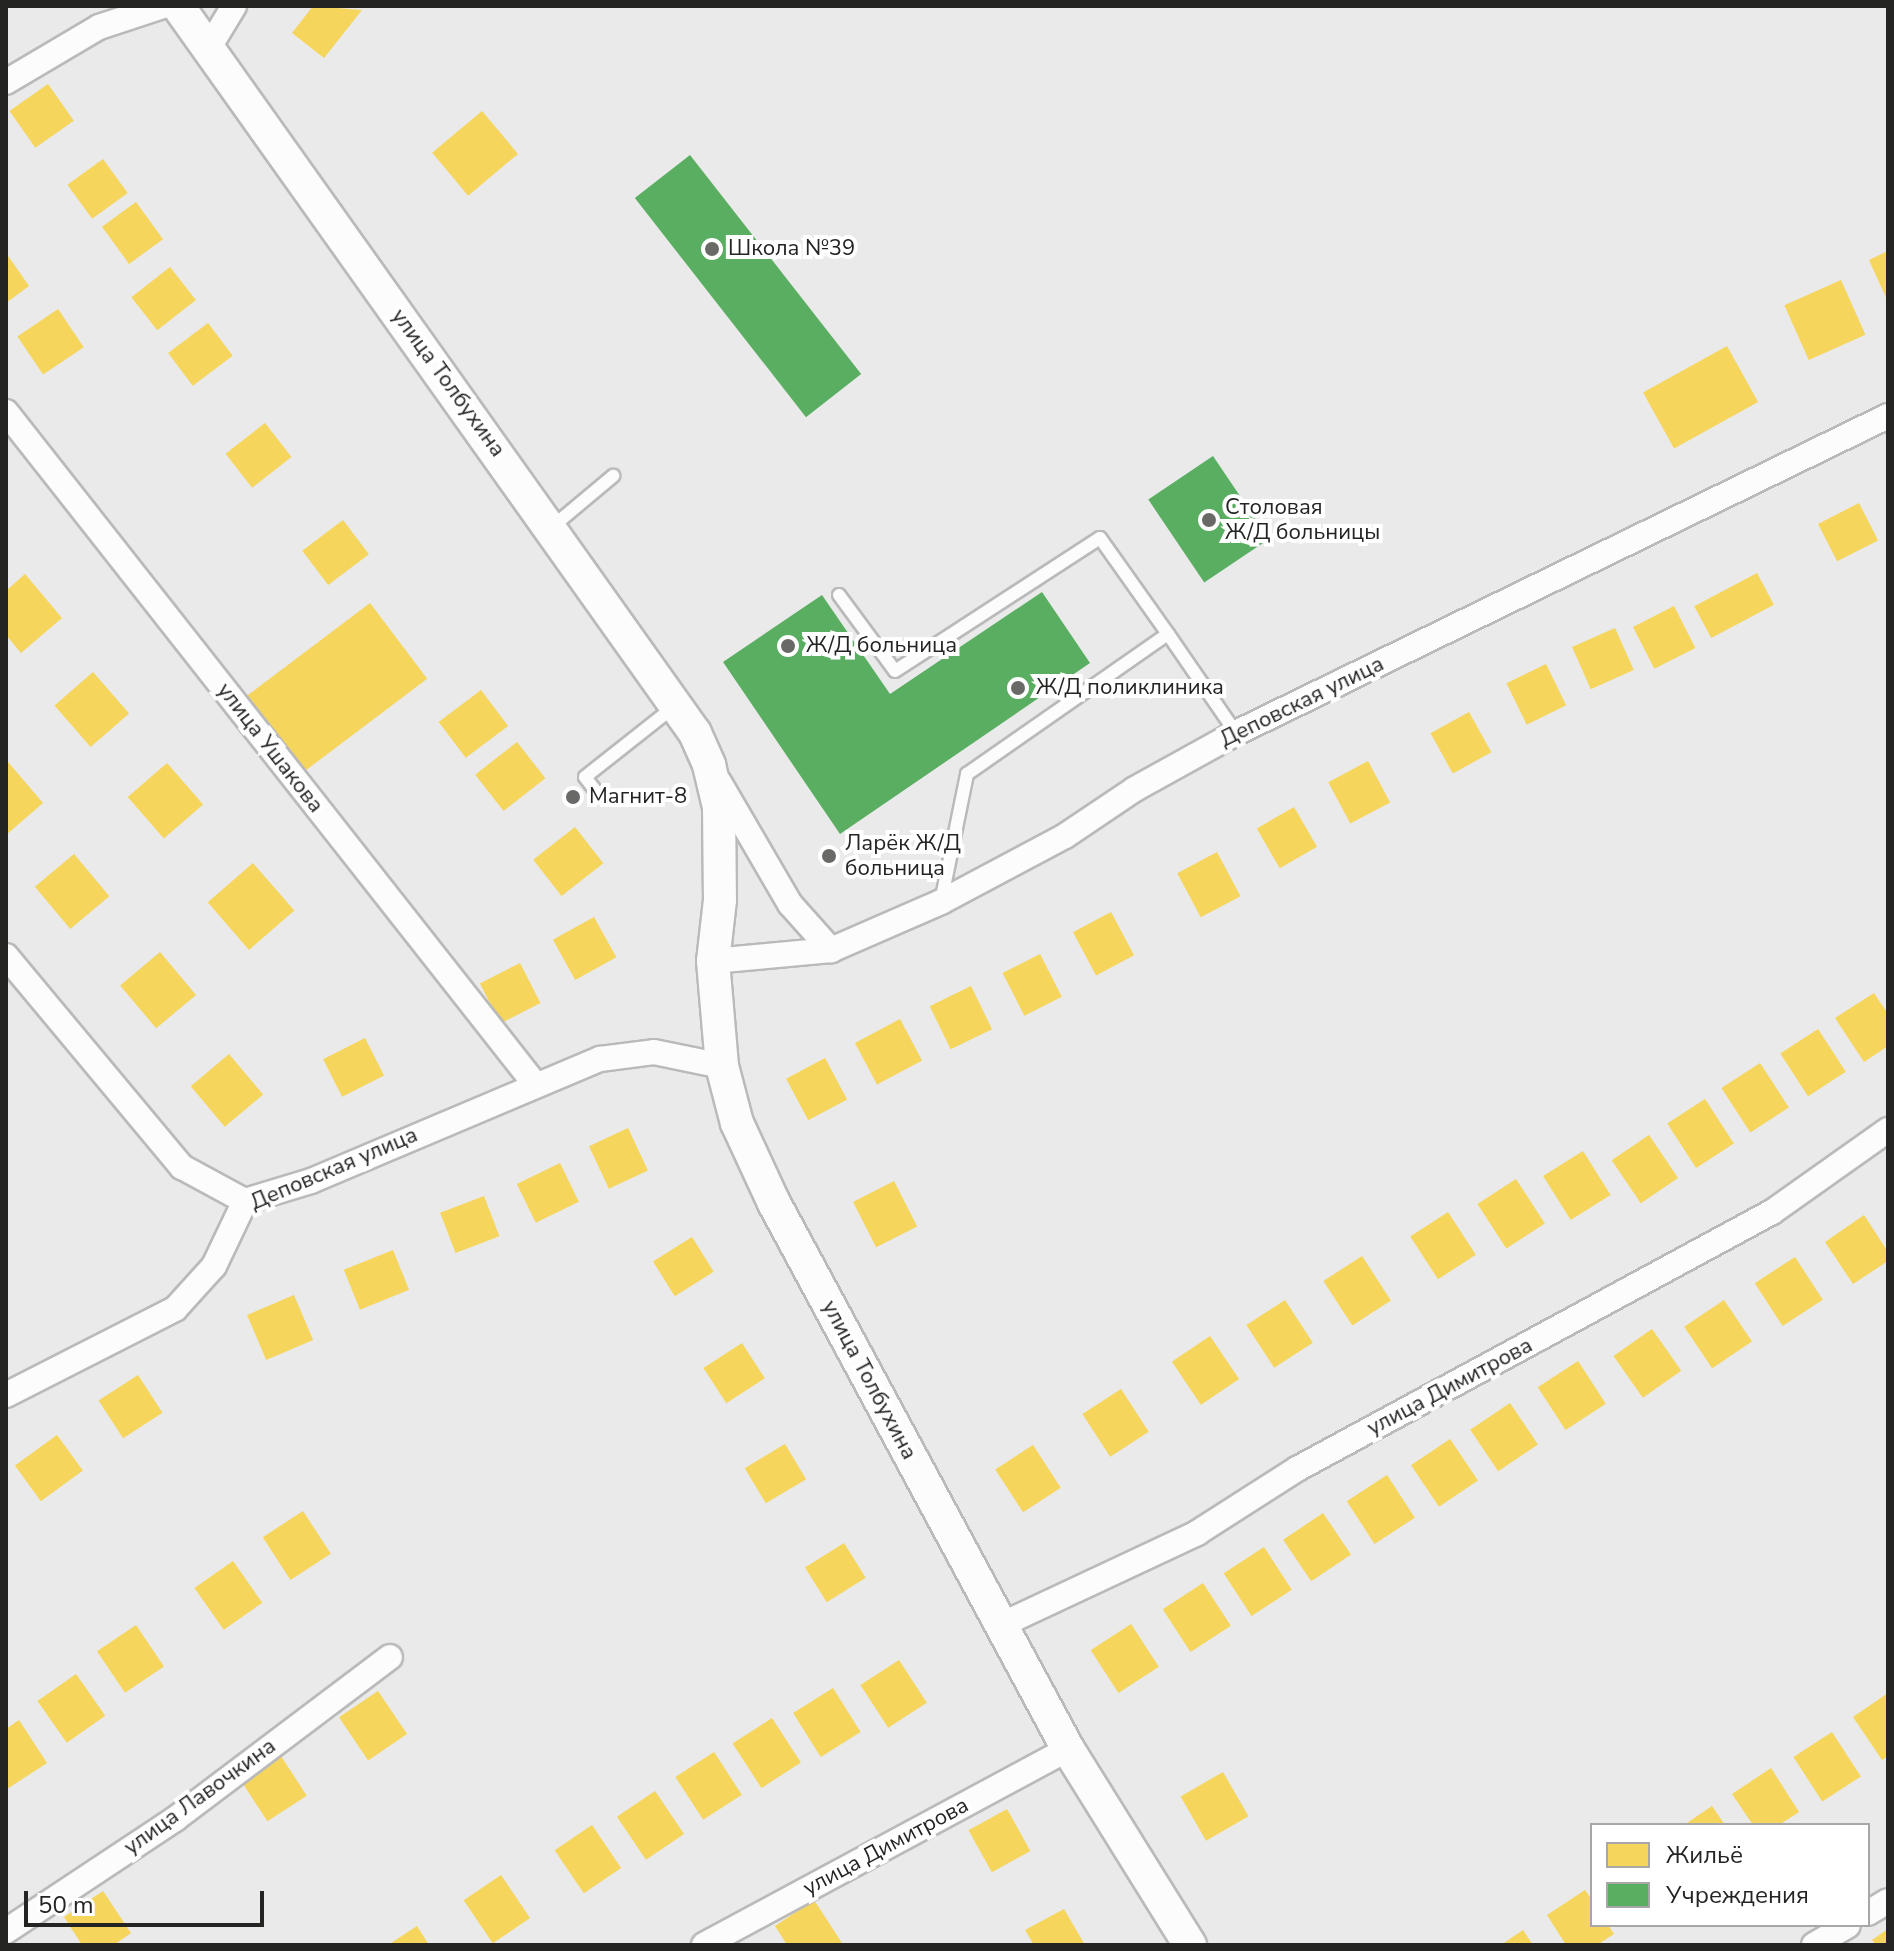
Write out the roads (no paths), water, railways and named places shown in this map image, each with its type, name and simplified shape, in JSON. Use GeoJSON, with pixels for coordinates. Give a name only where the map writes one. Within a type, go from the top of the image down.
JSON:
{"type":"FeatureCollection","features":[{"type":"Feature","properties":{"kind":"street"},"geometry":{"type":"LineString","coordinates":[[6,82],[99,27],[163,6]]}},
{"type":"Feature","properties":{"kind":"street","name":"улица Толбухина"},"geometry":{"type":"LineString","coordinates":[[178,6],[678,704],[709,765],[790,904],[831,950]]}},
{"type":"Feature","properties":{"kind":"street"},"geometry":{"type":"LineString","coordinates":[[208,49],[234,6]]}},
{"type":"Feature","properties":{"kind":"street","name":"улица Ушакова"},"geometry":{"type":"LineString","coordinates":[[6,412],[535,1084]]}},
{"type":"Feature","properties":{"kind":"street","name":"Деповская улица"},"geometry":{"type":"LineString","coordinates":[[713,961],[831,950],[941,902],[1065,836],[1135,789],[1236,733],[1888,416]]}},
{"type":"Feature","properties":{"kind":"street","name":"улица Толбухина"},"geometry":{"type":"LineString","coordinates":[[709,765],[719,807],[720,900],[713,961],[722,1066],[737,1123],[774,1203],[1068,1749],[1190,1945]]}},
{"type":"Feature","properties":{"kind":"street"},"geometry":{"type":"LineString","coordinates":[[6,956],[182,1167],[245,1201]]}},
{"type":"Feature","properties":{"kind":"street","name":"Деповская улица"},"geometry":{"type":"LineString","coordinates":[[6,1395],[175,1309],[214,1266],[245,1201],[311,1181],[600,1059],[654,1052],[722,1066]]}},
{"type":"Feature","properties":{"kind":"street","name":"улица Димитрова"},"geometry":{"type":"LineString","coordinates":[[1001,1625],[1197,1533],[1297,1469],[1772,1212],[1888,1130]]}},
{"type":"Feature","properties":{"kind":"street","name":"улица Лавочкина"},"geometry":{"type":"LineString","coordinates":[[6,1931],[175,1819],[390,1657]]}},
{"type":"Feature","properties":{"kind":"street","name":"улица Димитрова"},"geometry":{"type":"LineString","coordinates":[[704,1945],[1068,1749]]}},
{"type":"Feature","properties":{"kind":"street"},"geometry":{"type":"LineString","coordinates":[[1870,1912],[1888,1901]]}},
{"type":"Feature","properties":{"kind":"street"},"geometry":{"type":"LineString","coordinates":[[1814,1945],[1845,1927]]}},
{"type":"Feature","properties":{"kind":"lane"},"geometry":{"type":"LineString","coordinates":[[552,527],[613,476]]}},
{"type":"Feature","properties":{"kind":"lane"},"geometry":{"type":"LineString","coordinates":[[839,595],[895,671],[1100,538],[1236,733]]}},
{"type":"Feature","properties":{"kind":"lane"},"geometry":{"type":"LineString","coordinates":[[941,902],[967,774],[1168,634]]}},
{"type":"Feature","properties":{"kind":"lane"},"geometry":{"type":"LineString","coordinates":[[595,790],[585,777],[678,704]]}},
{"type":"Feature","properties":{"kind":"place","name":"Школа №39"},"geometry":{"type":"Point","coordinates":[712,249]}},
{"type":"Feature","properties":{"kind":"place","name":"Столовая Ж/Д больницы"},"geometry":{"type":"Point","coordinates":[1209,520]}},
{"type":"Feature","properties":{"kind":"place","name":"Ж/Д больница"},"geometry":{"type":"Point","coordinates":[788,646]}},
{"type":"Feature","properties":{"kind":"place","name":"Ж/Д поликлиника"},"geometry":{"type":"Point","coordinates":[1018,688]}},
{"type":"Feature","properties":{"kind":"place","name":"Магнит-8"},"geometry":{"type":"Point","coordinates":[573,797]}},
{"type":"Feature","properties":{"kind":"place","name":"Ларёк Ж/Д больница"},"geometry":{"type":"Point","coordinates":[829,856]}}]}
